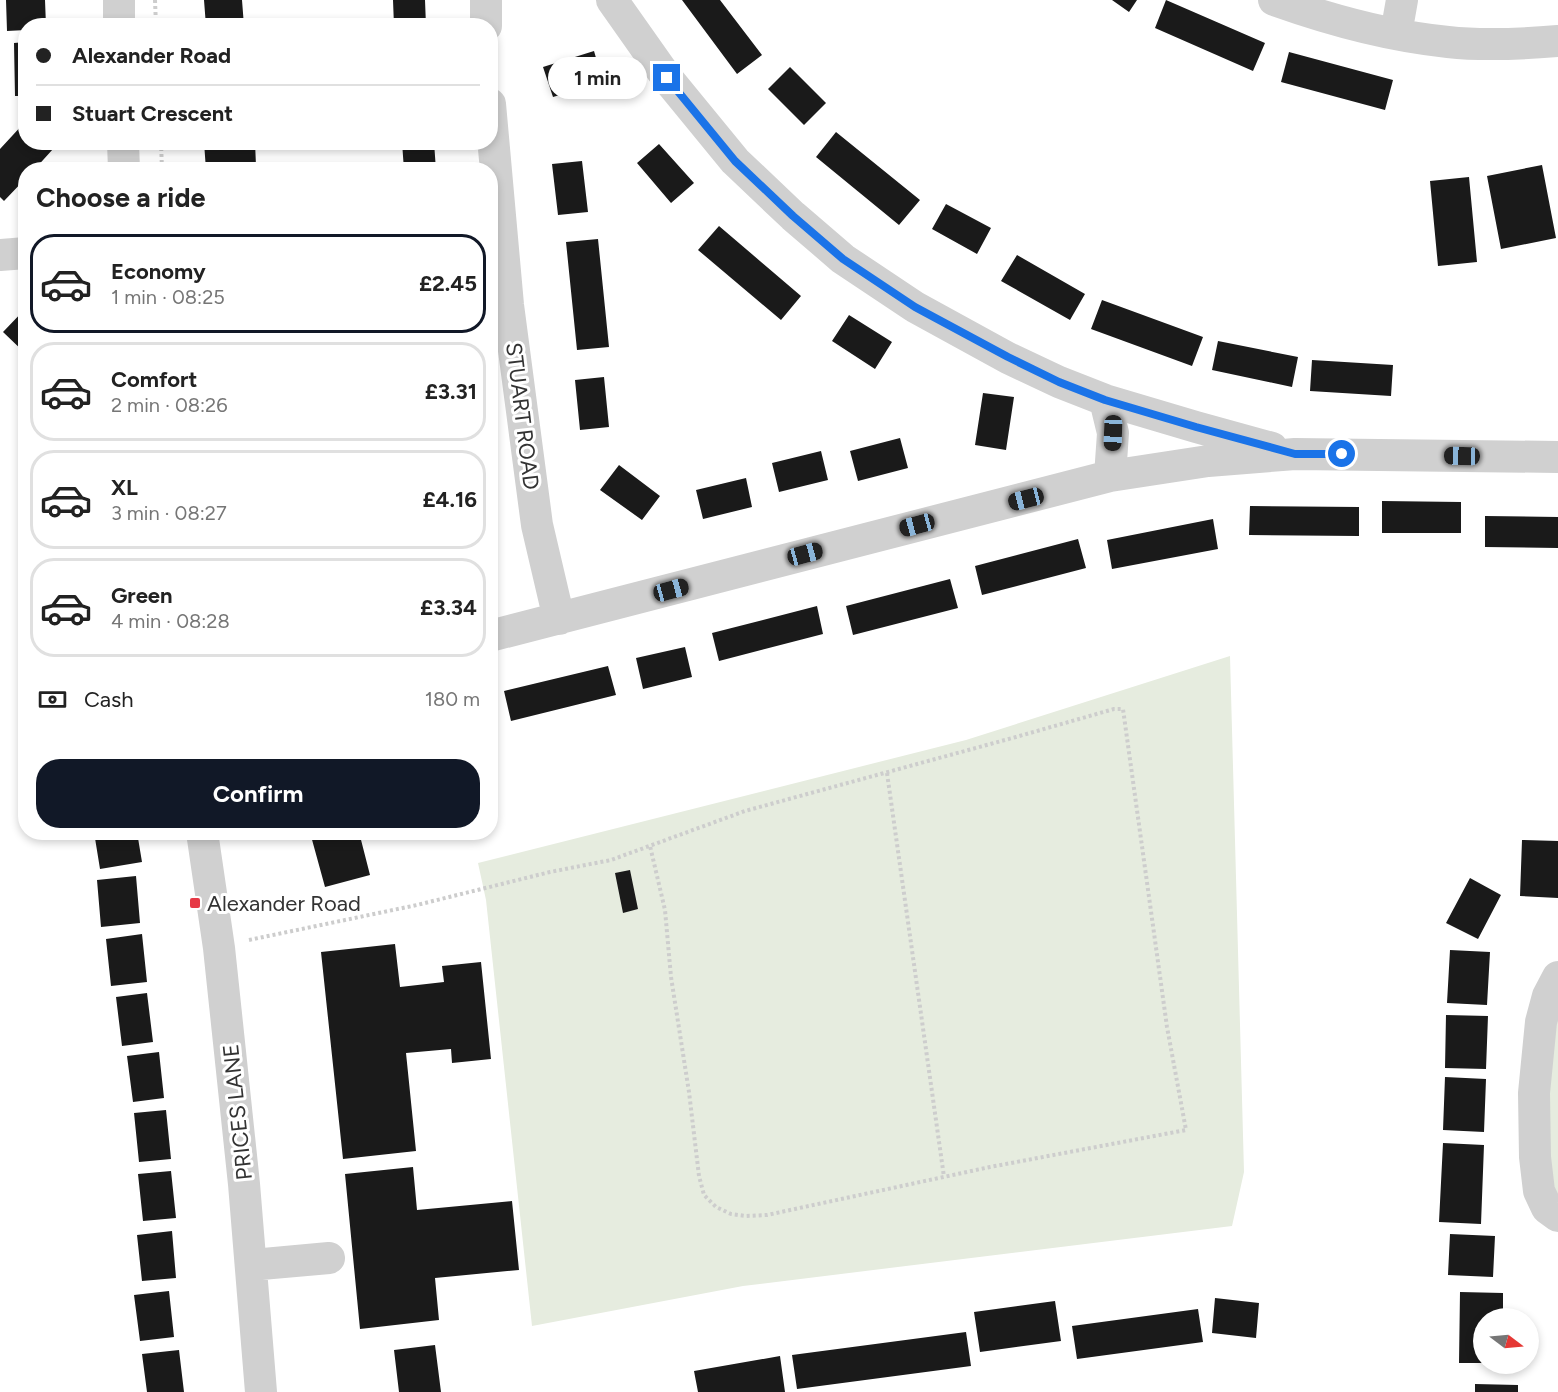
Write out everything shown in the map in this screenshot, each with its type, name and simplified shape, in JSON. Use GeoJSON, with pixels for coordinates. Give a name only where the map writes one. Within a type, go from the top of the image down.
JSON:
{"type":"FeatureCollection","features":[{"type":"Feature","properties":{"kind":"street"},"geometry":{"type":"LineString","coordinates":[[119,0],[119,18]]}},
{"type":"Feature","properties":{"kind":"street"},"geometry":{"type":"LineString","coordinates":[[486,0],[486,18]]}},
{"type":"Feature","properties":{"kind":"street"},"geometry":{"type":"LineString","coordinates":[[612,0],[667,78],[735,161],[843,259],[915,307],[1059,382],[1105,400],[1295,454]]}},
{"type":"Feature","properties":{"kind":"street"},"geometry":{"type":"LineString","coordinates":[[1274,0],[1354,25],[1449,42],[1522,44],[1558,41]]}},
{"type":"Feature","properties":{"kind":"street"},"geometry":{"type":"LineString","coordinates":[[1396,34],[1402,0]]}},
{"type":"Feature","properties":{"kind":"street","name":"STUART ROAD"},"geometry":{"type":"LineString","coordinates":[[498,193],[508,304],[535,513],[559,619]]}},
{"type":"Feature","properties":{"kind":"street"},"geometry":{"type":"LineString","coordinates":[[0,255],[18,254]]}},
{"type":"Feature","properties":{"kind":"street"},"geometry":{"type":"LineString","coordinates":[[1105,400],[1113,433],[1110,476]]}},
{"type":"Feature","properties":{"kind":"street"},"geometry":{"type":"LineString","coordinates":[[498,634],[1110,476],[1208,461],[1295,454],[1558,458]]}},
{"type":"Feature","properties":{"kind":"street","name":"PRICES LANE"},"geometry":{"type":"LineString","coordinates":[[203,840],[219,948],[244,1184],[261,1392]]}},
{"type":"Feature","properties":{"kind":"street"},"geometry":{"type":"LineString","coordinates":[[1558,977],[1548,996],[1541,1022],[1534,1094],[1535,1157],[1539,1191],[1547,1208],[1558,1216]]}},
{"type":"Feature","properties":{"kind":"street"},"geometry":{"type":"LineString","coordinates":[[251,1265],[329,1258]]}},
{"type":"Feature","properties":{"kind":"path"},"geometry":{"type":"LineString","coordinates":[[154,0],[155,18]]}},
{"type":"Feature","properties":{"kind":"path"},"geometry":{"type":"LineString","coordinates":[[219,948],[611,860],[745,811],[1114,709],[1123,709],[1167,1027],[1186,1130],[990,1167],[767,1215],[731,1214],[716,1207],[704,1195],[699,1176],[689,1092],[671,977],[665,910],[650,846]]}},
{"type":"Feature","properties":{"kind":"path"},"geometry":{"type":"LineString","coordinates":[[887,773],[944,1177]]}},
{"type":"Feature","properties":{"kind":"shaded area"},"geometry":{"type":"Polygon","coordinates":[[[1230,656],[1244,1172],[1232,1226],[743,1286],[532,1326],[486,900],[478,863],[966,740],[1230,656]]]}},
{"type":"Feature","properties":{"kind":"shaded area"},"geometry":{"type":"Polygon","coordinates":[[[1558,1008],[1558,1196],[1551,1179],[1546,1092],[1558,1008]]]}},
{"type":"Feature","properties":{"kind":"building"},"geometry":{"type":"Polygon","coordinates":[[[6,0],[45,0],[46,18],[18,18],[18,30],[7,31],[6,0]]]}},
{"type":"Feature","properties":{"kind":"building"},"geometry":{"type":"Polygon","coordinates":[[[204,0],[242,0],[243,18],[205,18],[204,0]]]}},
{"type":"Feature","properties":{"kind":"building"},"geometry":{"type":"Polygon","coordinates":[[[393,0],[425,0],[426,18],[394,18],[393,0]]]}},
{"type":"Feature","properties":{"kind":"building"},"geometry":{"type":"Polygon","coordinates":[[[682,0],[720,0],[762,55],[737,74],[682,0]]]}},
{"type":"Feature","properties":{"kind":"building"},"geometry":{"type":"Polygon","coordinates":[[[1112,0],[1137,0],[1129,12],[1112,0]]]}},
{"type":"Feature","properties":{"kind":"building"},"geometry":{"type":"Polygon","coordinates":[[[1166,0],[1265,43],[1253,71],[1155,28],[1166,0]]]}},
{"type":"Feature","properties":{"kind":"building"},"geometry":{"type":"Polygon","coordinates":[[[14,43],[18,43],[18,96],[15,96],[14,43]]]}},
{"type":"Feature","properties":{"kind":"building"},"geometry":{"type":"Polygon","coordinates":[[[594,51],[603,82],[553,97],[543,67],[594,51]]]}},
{"type":"Feature","properties":{"kind":"building"},"geometry":{"type":"Polygon","coordinates":[[[1289,52],[1393,80],[1385,110],[1281,82],[1289,52]]]}},
{"type":"Feature","properties":{"kind":"building"},"geometry":{"type":"Polygon","coordinates":[[[790,67],[826,103],[804,125],[768,89],[790,67]]]}},
{"type":"Feature","properties":{"kind":"building"},"geometry":{"type":"Polygon","coordinates":[[[18,130],[18,150],[52,150],[41,162],[18,162],[18,186],[4,201],[0,197],[0,149],[18,130]]]}},
{"type":"Feature","properties":{"kind":"building"},"geometry":{"type":"Polygon","coordinates":[[[836,132],[920,200],[899,225],[816,157],[836,132]]]}},
{"type":"Feature","properties":{"kind":"building"},"geometry":{"type":"Polygon","coordinates":[[[659,144],[694,183],[671,203],[637,163],[659,144]]]}},
{"type":"Feature","properties":{"kind":"building"},"geometry":{"type":"Polygon","coordinates":[[[205,150],[255,150],[256,162],[205,162],[205,150]]]}},
{"type":"Feature","properties":{"kind":"building"},"geometry":{"type":"Polygon","coordinates":[[[403,150],[435,150],[435,162],[403,162],[403,150]]]}},
{"type":"Feature","properties":{"kind":"building"},"geometry":{"type":"Polygon","coordinates":[[[582,161],[588,212],[558,215],[552,164],[582,161]]]}},
{"type":"Feature","properties":{"kind":"building"},"geometry":{"type":"Polygon","coordinates":[[[1542,165],[1556,238],[1501,249],[1487,176],[1542,165]]]}},
{"type":"Feature","properties":{"kind":"building"},"geometry":{"type":"Polygon","coordinates":[[[1469,177],[1477,262],[1438,266],[1430,181],[1469,177]]]}},
{"type":"Feature","properties":{"kind":"building"},"geometry":{"type":"Polygon","coordinates":[[[946,204],[991,228],[977,254],[932,229],[946,204]]]}},
{"type":"Feature","properties":{"kind":"building"},"geometry":{"type":"Polygon","coordinates":[[[719,226],[801,296],[781,320],[698,250],[719,226]]]}},
{"type":"Feature","properties":{"kind":"building"},"geometry":{"type":"Polygon","coordinates":[[[598,239],[609,347],[577,350],[566,242],[598,239]]]}},
{"type":"Feature","properties":{"kind":"building"},"geometry":{"type":"Polygon","coordinates":[[[1017,255],[1085,294],[1070,320],[1001,281],[1017,255]]]}},
{"type":"Feature","properties":{"kind":"building"},"geometry":{"type":"Polygon","coordinates":[[[1102,300],[1203,337],[1192,366],[1091,329],[1102,300]]]}},
{"type":"Feature","properties":{"kind":"building"},"geometry":{"type":"Polygon","coordinates":[[[849,315],[892,342],[875,369],[832,341],[849,315]]]}},
{"type":"Feature","properties":{"kind":"building"},"geometry":{"type":"Polygon","coordinates":[[[18,316],[18,346],[3,332],[18,316]]]}},
{"type":"Feature","properties":{"kind":"building"},"geometry":{"type":"Polygon","coordinates":[[[1218,341],[1298,357],[1292,387],[1212,370],[1218,341]]]}},
{"type":"Feature","properties":{"kind":"building"},"geometry":{"type":"Polygon","coordinates":[[[1312,360],[1393,365],[1391,396],[1310,391],[1312,360]]]}},
{"type":"Feature","properties":{"kind":"building"},"geometry":{"type":"Polygon","coordinates":[[[604,377],[609,427],[580,430],[575,380],[604,377]]]}},
{"type":"Feature","properties":{"kind":"building"},"geometry":{"type":"Polygon","coordinates":[[[983,393],[1014,397],[1006,450],[975,445],[983,393]]]}},
{"type":"Feature","properties":{"kind":"building"},"geometry":{"type":"Polygon","coordinates":[[[900,438],[908,468],[858,481],[850,451],[900,438]]]}},
{"type":"Feature","properties":{"kind":"building"},"geometry":{"type":"Polygon","coordinates":[[[821,451],[828,480],[779,492],[772,463],[821,451]]]}},
{"type":"Feature","properties":{"kind":"building"},"geometry":{"type":"Polygon","coordinates":[[[619,465],[660,496],[642,520],[600,490],[619,465]]]}},
{"type":"Feature","properties":{"kind":"building"},"geometry":{"type":"Polygon","coordinates":[[[746,478],[752,507],[703,519],[696,490],[746,478]]]}},
{"type":"Feature","properties":{"kind":"building"},"geometry":{"type":"Polygon","coordinates":[[[1382,501],[1461,502],[1461,533],[1382,533],[1382,501]]]}},
{"type":"Feature","properties":{"kind":"building"},"geometry":{"type":"Polygon","coordinates":[[[1250,506],[1359,507],[1359,536],[1249,535],[1250,506]]]}},
{"type":"Feature","properties":{"kind":"building"},"geometry":{"type":"Polygon","coordinates":[[[1485,516],[1558,517],[1558,548],[1485,547],[1485,516]]]}},
{"type":"Feature","properties":{"kind":"building"},"geometry":{"type":"Polygon","coordinates":[[[1213,519],[1218,549],[1112,569],[1107,540],[1213,519]]]}},
{"type":"Feature","properties":{"kind":"building"},"geometry":{"type":"Polygon","coordinates":[[[1078,539],[1086,568],[982,595],[975,566],[1078,539]]]}},
{"type":"Feature","properties":{"kind":"building"},"geometry":{"type":"Polygon","coordinates":[[[950,579],[958,608],[853,635],[846,606],[950,579]]]}},
{"type":"Feature","properties":{"kind":"building"},"geometry":{"type":"Polygon","coordinates":[[[817,606],[823,634],[719,661],[712,633],[817,606]]]}},
{"type":"Feature","properties":{"kind":"building"},"geometry":{"type":"Polygon","coordinates":[[[685,647],[692,677],[643,689],[636,658],[685,647]]]}},
{"type":"Feature","properties":{"kind":"building"},"geometry":{"type":"Polygon","coordinates":[[[608,666],[616,695],[511,721],[504,691],[608,666]]]}},
{"type":"Feature","properties":{"kind":"building"},"geometry":{"type":"Polygon","coordinates":[[[95,840],[138,840],[142,862],[100,869],[95,840]]]}},
{"type":"Feature","properties":{"kind":"building"},"geometry":{"type":"Polygon","coordinates":[[[312,840],[361,840],[370,875],[325,887],[312,840]]]}},
{"type":"Feature","properties":{"kind":"building"},"geometry":{"type":"Polygon","coordinates":[[[1522,840],[1558,841],[1558,898],[1520,896],[1522,840]]]}},
{"type":"Feature","properties":{"kind":"building"},"geometry":{"type":"Polygon","coordinates":[[[630,870],[638,909],[623,913],[615,873],[630,870]]]}},
{"type":"Feature","properties":{"kind":"building"},"geometry":{"type":"Polygon","coordinates":[[[136,876],[140,923],[101,927],[97,880],[136,876]]]}},
{"type":"Feature","properties":{"kind":"building"},"geometry":{"type":"Polygon","coordinates":[[[1470,878],[1501,895],[1478,939],[1446,923],[1470,878]]]}},
{"type":"Feature","properties":{"kind":"building"},"geometry":{"type":"Polygon","coordinates":[[[142,934],[147,982],[111,986],[106,939],[142,934]]]}},
{"type":"Feature","properties":{"kind":"building"},"geometry":{"type":"Polygon","coordinates":[[[395,944],[400,987],[444,982],[442,966],[481,962],[491,1059],[452,1063],[451,1049],[406,1053],[416,1151],[343,1159],[321,952],[395,944]]]}},
{"type":"Feature","properties":{"kind":"building"},"geometry":{"type":"Polygon","coordinates":[[[1450,950],[1490,952],[1487,1005],[1447,1003],[1450,950]]]}},
{"type":"Feature","properties":{"kind":"building"},"geometry":{"type":"Polygon","coordinates":[[[147,993],[153,1042],[122,1046],[116,997],[147,993]]]}},
{"type":"Feature","properties":{"kind":"building"},"geometry":{"type":"Polygon","coordinates":[[[1446,1015],[1488,1016],[1486,1069],[1445,1068],[1446,1015]]]}},
{"type":"Feature","properties":{"kind":"building"},"geometry":{"type":"Polygon","coordinates":[[[159,1052],[164,1098],[133,1102],[127,1056],[159,1052]]]}},
{"type":"Feature","properties":{"kind":"building"},"geometry":{"type":"Polygon","coordinates":[[[1445,1077],[1486,1079],[1484,1132],[1443,1130],[1445,1077]]]}},
{"type":"Feature","properties":{"kind":"building"},"geometry":{"type":"Polygon","coordinates":[[[166,1110],[171,1159],[139,1162],[134,1113],[166,1110]]]}},
{"type":"Feature","properties":{"kind":"building"},"geometry":{"type":"Polygon","coordinates":[[[1443,1143],[1484,1145],[1481,1224],[1439,1222],[1443,1143]]]}},
{"type":"Feature","properties":{"kind":"building"},"geometry":{"type":"Polygon","coordinates":[[[413,1167],[417,1210],[512,1201],[519,1270],[435,1278],[439,1320],[360,1329],[345,1174],[413,1167]]]}},
{"type":"Feature","properties":{"kind":"building"},"geometry":{"type":"Polygon","coordinates":[[[171,1171],[176,1218],[143,1221],[138,1174],[171,1171]]]}},
{"type":"Feature","properties":{"kind":"building"},"geometry":{"type":"Polygon","coordinates":[[[172,1231],[176,1278],[142,1281],[137,1235],[172,1231]]]}},
{"type":"Feature","properties":{"kind":"building"},"geometry":{"type":"Polygon","coordinates":[[[1450,1234],[1495,1236],[1493,1277],[1448,1275],[1450,1234]]]}},
{"type":"Feature","properties":{"kind":"building"},"geometry":{"type":"Polygon","coordinates":[[[169,1291],[174,1337],[140,1341],[134,1295],[169,1291]]]}},
{"type":"Feature","properties":{"kind":"building"},"geometry":{"type":"Polygon","coordinates":[[[1460,1292],[1503,1293],[1503,1308],[1473,1308],[1473,1363],[1459,1363],[1460,1292]]]}},
{"type":"Feature","properties":{"kind":"building"},"geometry":{"type":"Polygon","coordinates":[[[1215,1298],[1259,1303],[1256,1338],[1212,1333],[1215,1298]]]}},
{"type":"Feature","properties":{"kind":"building"},"geometry":{"type":"Polygon","coordinates":[[[1055,1301],[1061,1341],[980,1352],[974,1312],[1055,1301]]]}},
{"type":"Feature","properties":{"kind":"building"},"geometry":{"type":"Polygon","coordinates":[[[1198,1309],[1203,1342],[1077,1359],[1072,1326],[1198,1309]]]}},
{"type":"Feature","properties":{"kind":"building"},"geometry":{"type":"Polygon","coordinates":[[[966,1332],[971,1366],[797,1389],[792,1355],[966,1332]]]}},
{"type":"Feature","properties":{"kind":"building"},"geometry":{"type":"Polygon","coordinates":[[[435,1345],[441,1392],[399,1392],[394,1350],[435,1345]]]}},
{"type":"Feature","properties":{"kind":"building"},"geometry":{"type":"Polygon","coordinates":[[[179,1350],[184,1392],[147,1392],[142,1354],[179,1350]]]}},
{"type":"Feature","properties":{"kind":"building"},"geometry":{"type":"Polygon","coordinates":[[[780,1356],[785,1392],[698,1392],[694,1371],[780,1356]]]}},
{"type":"Feature","properties":{"kind":"building"},"geometry":{"type":"Polygon","coordinates":[[[1475,1384],[1518,1385],[1518,1392],[1475,1392],[1475,1384]]]}},
{"type":"Feature","properties":{"kind":"place","name":"Alexander Road"},"geometry":{"type":"Point","coordinates":[195,903]}},
{"type":"Feature","properties":{"kind":"route"},"geometry":{"type":"LineString","coordinates":[[667,78],[735,161],[793,216],[843,259],[915,307],[1059,382],[1105,400],[1295,454],[1342,454]]}}]}
